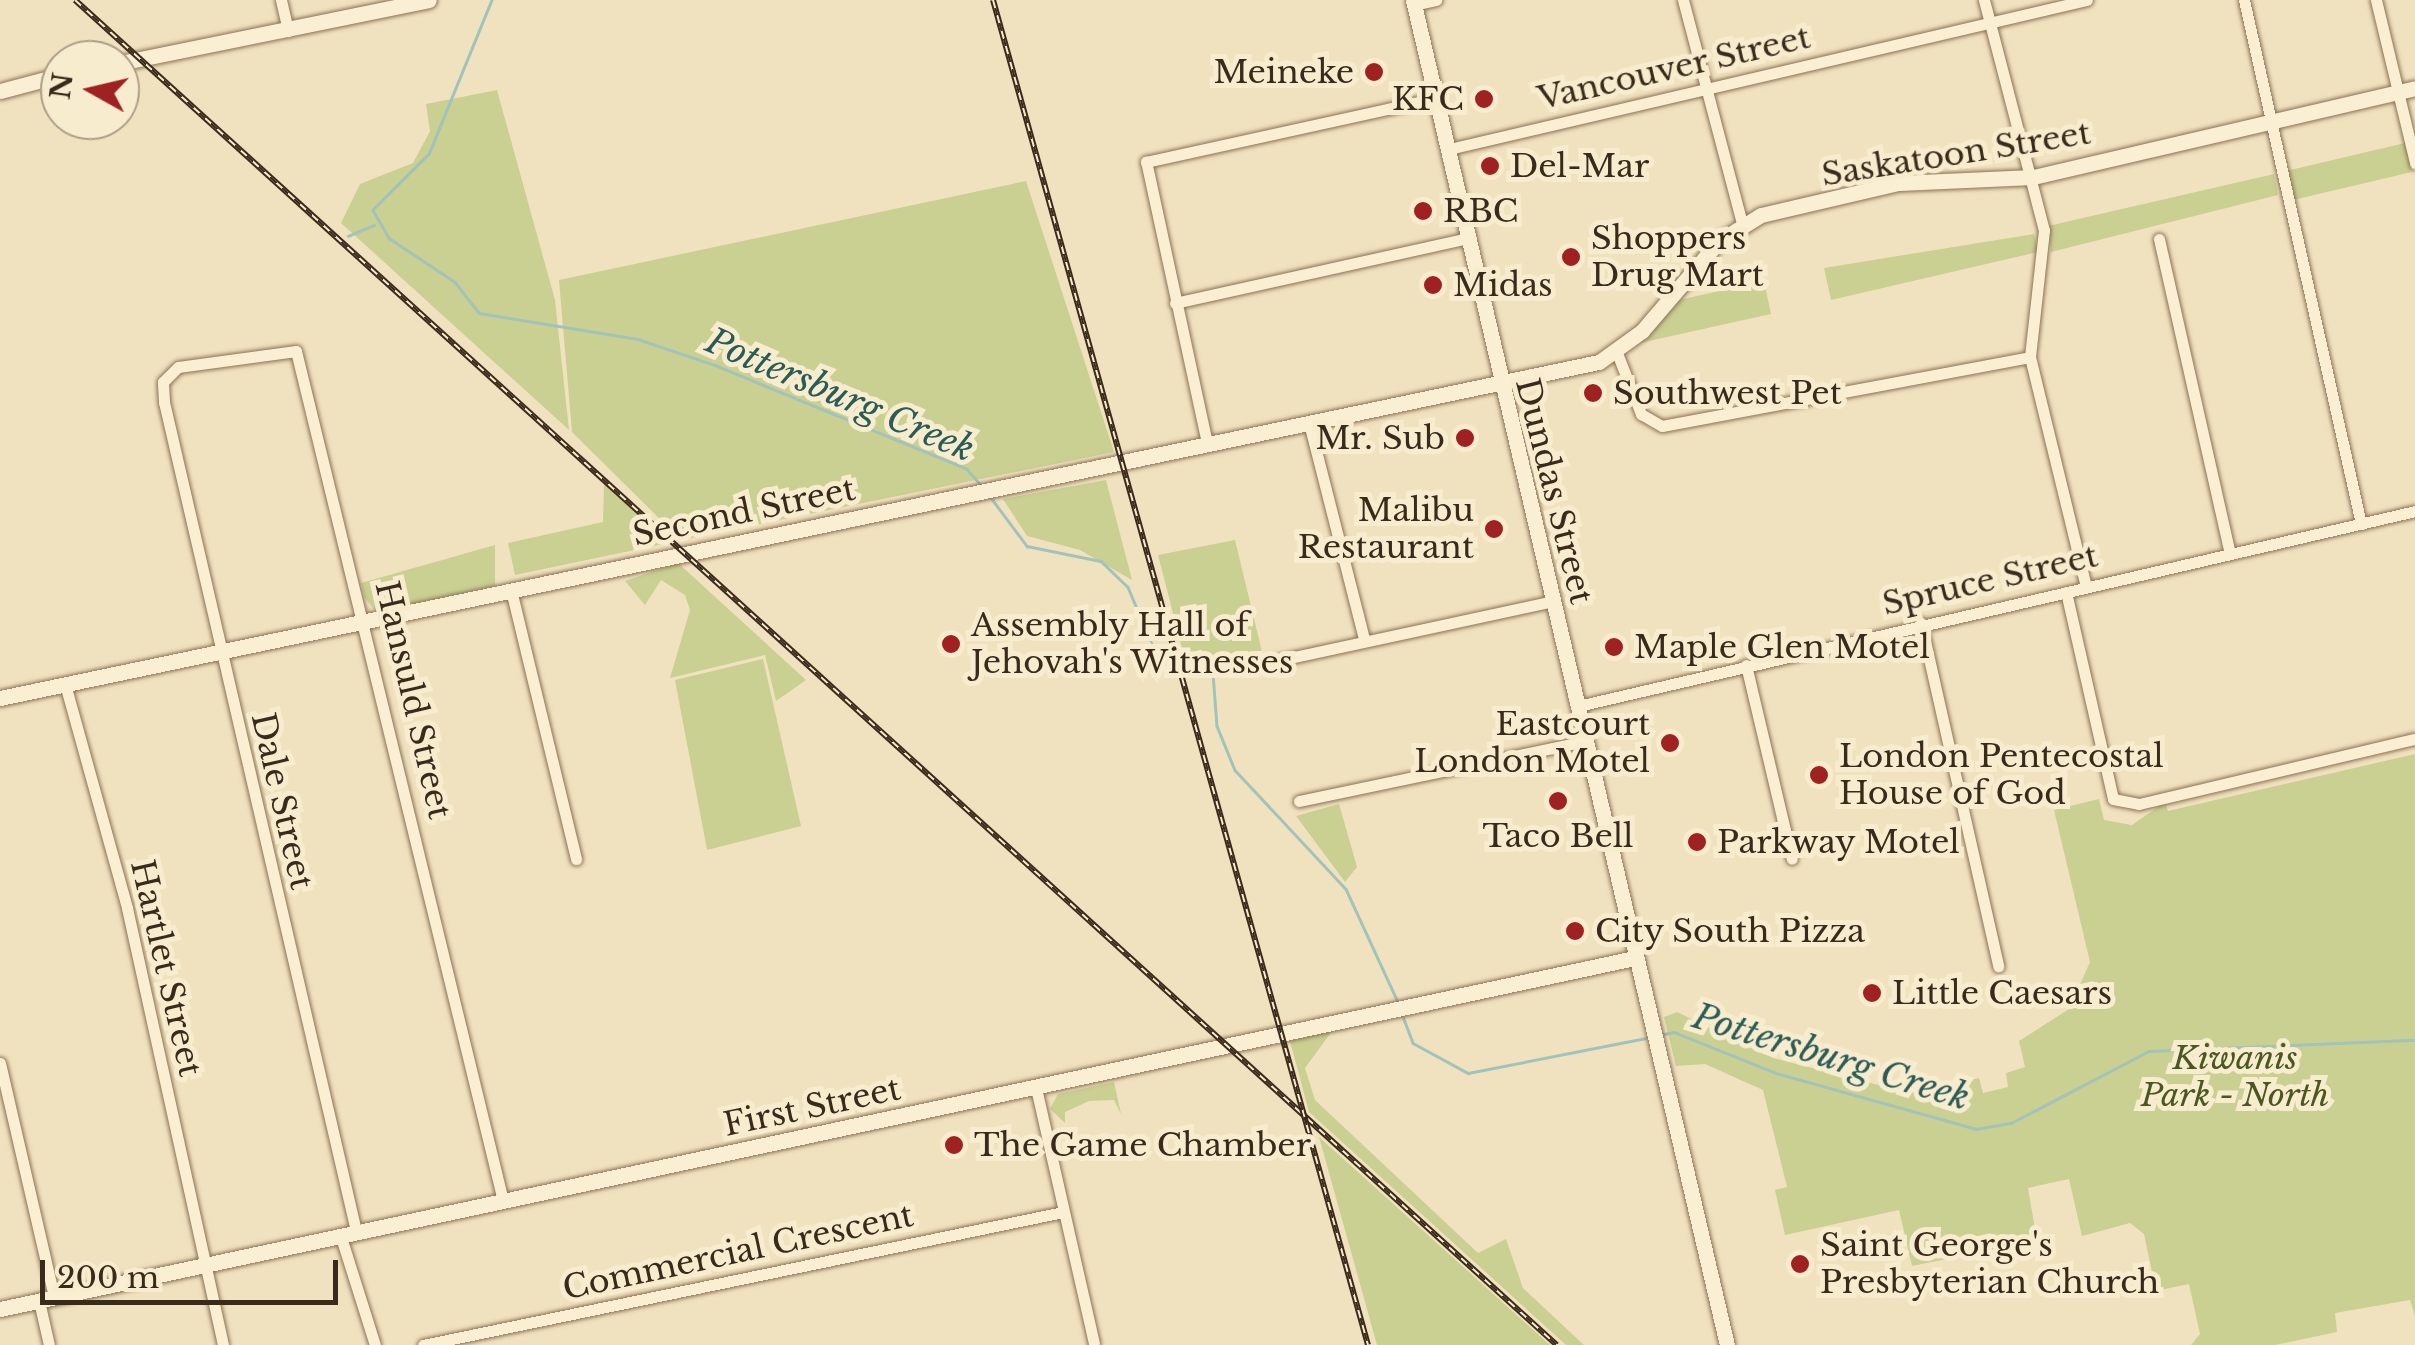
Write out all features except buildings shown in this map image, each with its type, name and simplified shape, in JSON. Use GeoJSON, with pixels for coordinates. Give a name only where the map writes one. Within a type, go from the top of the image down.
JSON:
{"type":"FeatureCollection","features":[{"type":"Feature","properties":{"kind":"street"},"geometry":{"type":"LineString","coordinates":[[281,0],[288,31]]}},
{"type":"Feature","properties":{"kind":"street"},"geometry":{"type":"LineString","coordinates":[[140,59],[429,0]]}},
{"type":"Feature","properties":{"kind":"street"},"geometry":{"type":"LineString","coordinates":[[1414,3],[1436,0]]}},
{"type":"Feature","properties":{"kind":"street"},"geometry":{"type":"LineString","coordinates":[[1500,382],[1618,353],[1742,224],[1683,0]]}},
{"type":"Feature","properties":{"kind":"street"},"geometry":{"type":"LineString","coordinates":[[1984,0],[2033,177],[2044,264],[2030,357],[2086,587]]}},
{"type":"Feature","properties":{"kind":"street","name":"Vancouver Street"},"geometry":{"type":"LineString","coordinates":[[1449,150],[2087,0]]}},
{"type":"Feature","properties":{"kind":"street"},"geometry":{"type":"LineString","coordinates":[[2244,0],[2361,524]]}},
{"type":"Feature","properties":{"kind":"street"},"geometry":{"type":"LineString","coordinates":[[2376,0],[2415,163]]}},
{"type":"Feature","properties":{"kind":"street","name":"Dundas Street"},"geometry":{"type":"LineString","coordinates":[[1414,3],[1727,1345]]}},
{"type":"Feature","properties":{"kind":"street"},"geometry":{"type":"LineString","coordinates":[[0,91],[40,80]]}},
{"type":"Feature","properties":{"kind":"street","name":"Saskatoon Street"},"geometry":{"type":"LineString","coordinates":[[1742,224],[1899,184],[2033,177],[2415,88]]}},
{"type":"Feature","properties":{"kind":"street"},"geometry":{"type":"LineString","coordinates":[[1207,443],[1146,162],[1437,98]]}},
{"type":"Feature","properties":{"kind":"street"},"geometry":{"type":"LineString","coordinates":[[1176,303],[1468,238]]}},
{"type":"Feature","properties":{"kind":"street"},"geometry":{"type":"LineString","coordinates":[[2158,239],[2230,552]]}},
{"type":"Feature","properties":{"kind":"street","name":"Hansuld Street"},"geometry":{"type":"LineString","coordinates":[[162,382],[178,367],[296,351],[366,619],[503,1200]]}},
{"type":"Feature","properties":{"kind":"street"},"geometry":{"type":"LineString","coordinates":[[1618,353],[1641,414],[1662,426],[2030,357]]}},
{"type":"Feature","properties":{"kind":"street","name":"Dale Street"},"geometry":{"type":"LineString","coordinates":[[162,382],[348,1232]]}},
{"type":"Feature","properties":{"kind":"street","name":"Second Street"},"geometry":{"type":"LineString","coordinates":[[0,698],[1500,382]]}},
{"type":"Feature","properties":{"kind":"street"},"geometry":{"type":"LineString","coordinates":[[1309,423],[1364,640]]}},
{"type":"Feature","properties":{"kind":"street","name":"Spruce Street"},"geometry":{"type":"LineString","coordinates":[[1578,706],[1921,622],[2415,510]]}},
{"type":"Feature","properties":{"kind":"street"},"geometry":{"type":"LineString","coordinates":[[511,590],[576,859]]}},
{"type":"Feature","properties":{"kind":"street"},"geometry":{"type":"LineString","coordinates":[[2066,592],[2113,799],[2139,804],[2415,739]]}},
{"type":"Feature","properties":{"kind":"street"},"geometry":{"type":"LineString","coordinates":[[1272,662],[1552,601]]}},
{"type":"Feature","properties":{"kind":"street"},"geometry":{"type":"LineString","coordinates":[[1921,622],[1998,966]]}},
{"type":"Feature","properties":{"kind":"street"},"geometry":{"type":"LineString","coordinates":[[1746,665],[1792,859]]}},
{"type":"Feature","properties":{"kind":"street","name":"Hartlet Street"},"geometry":{"type":"LineString","coordinates":[[65,684],[126,908],[222,1345]]}},
{"type":"Feature","properties":{"kind":"street"},"geometry":{"type":"LineString","coordinates":[[1299,801],[1586,742]]}},
{"type":"Feature","properties":{"kind":"street","name":"First Street"},"geometry":{"type":"LineString","coordinates":[[0,1309],[1635,958]]}},
{"type":"Feature","properties":{"kind":"street"},"geometry":{"type":"LineString","coordinates":[[0,1063],[46,1299],[49,1345]]}},
{"type":"Feature","properties":{"kind":"street"},"geometry":{"type":"LineString","coordinates":[[1036,1088],[1094,1344]]}},
{"type":"Feature","properties":{"kind":"street","name":"Commercial Crescent"},"geometry":{"type":"LineString","coordinates":[[423,1345],[1063,1212]]}},
{"type":"Feature","properties":{"kind":"street"},"geometry":{"type":"LineString","coordinates":[[348,1232],[375,1345]]}},
{"type":"Feature","properties":{"kind":"green space"},"geometry":{"type":"Polygon","coordinates":[[[497,90],[555,300],[569,430],[341,223],[360,184],[413,163],[430,131],[426,104],[497,90]]]}},
{"type":"Feature","properties":{"kind":"green space"},"geometry":{"type":"Polygon","coordinates":[[[2405,143],[2412,172],[2293,200],[2286,171],[2405,143]]]}},
{"type":"Feature","properties":{"kind":"green space"},"geometry":{"type":"Polygon","coordinates":[[[2274,174],[2278,195],[2051,252],[2048,226],[2274,174]]]}},
{"type":"Feature","properties":{"kind":"green space"},"geometry":{"type":"Polygon","coordinates":[[[1026,181],[1114,452],[681,540],[572,432],[559,280],[1026,181]]]}},
{"type":"Feature","properties":{"kind":"green space"},"geometry":{"type":"Polygon","coordinates":[[[2034,234],[2038,252],[1831,300],[1824,268],[2034,234]]]}},
{"type":"Feature","properties":{"kind":"green space"},"geometry":{"type":"Polygon","coordinates":[[[1764,281],[1771,314],[1640,343],[1679,300],[1764,281]]]}},
{"type":"Feature","properties":{"kind":"green space"},"geometry":{"type":"Polygon","coordinates":[[[1106,480],[1132,580],[1080,550],[1027,536],[1003,499],[1106,480]]]}},
{"type":"Feature","properties":{"kind":"green space"},"geometry":{"type":"Polygon","coordinates":[[[604,484],[668,543],[515,575],[508,543],[603,522],[604,484]]]}},
{"type":"Feature","properties":{"kind":"green space"},"geometry":{"type":"Polygon","coordinates":[[[1235,540],[1264,660],[1234,668],[1182,648],[1158,555],[1235,540]]]}},
{"type":"Feature","properties":{"kind":"green space"},"geometry":{"type":"Polygon","coordinates":[[[495,545],[495,586],[376,612],[365,598],[361,583],[495,545]]]}},
{"type":"Feature","properties":{"kind":"green space"},"geometry":{"type":"Polygon","coordinates":[[[678,563],[806,680],[776,701],[765,655],[670,678],[690,610],[685,595],[661,580],[645,605],[625,581],[678,563]]]}},
{"type":"Feature","properties":{"kind":"green space"},"geometry":{"type":"Polygon","coordinates":[[[763,659],[801,826],[707,850],[675,680],[763,659]]]}},
{"type":"Feature","properties":{"kind":"green space","name":"Kiwanis Park - North"},"geometry":{"type":"Polygon","coordinates":[[[2415,754],[2415,1316],[2410,1300],[2335,1313],[2337,1332],[2275,1345],[2191,1345],[2200,1334],[2189,1284],[2156,1291],[2144,1234],[2130,1223],[2082,1236],[2069,1179],[2028,1188],[2037,1241],[1912,1266],[1899,1210],[1785,1235],[1775,1190],[1787,1187],[1763,1090],[1705,1064],[1676,1066],[1664,1017],[1677,1012],[1773,1058],[1910,1093],[1979,1078],[1983,1093],[2008,1087],[2006,1073],[2025,1067],[2019,1041],[2069,1009],[2090,962],[2054,810],[2099,799],[2104,820],[2132,825],[2165,802],[2168,811],[2415,754]]]}},
{"type":"Feature","properties":{"kind":"green space"},"geometry":{"type":"Polygon","coordinates":[[[1339,804],[1357,867],[1345,882],[1296,816],[1339,804]]]}},
{"type":"Feature","properties":{"kind":"green space"},"geometry":{"type":"Polygon","coordinates":[[[1332,1031],[1305,1068],[1315,1100],[1478,1253],[1506,1239],[1523,1288],[1584,1345],[1566,1345],[1309,1112],[1290,1041],[1332,1031]]]}},
{"type":"Feature","properties":{"kind":"green space"},"geometry":{"type":"Polygon","coordinates":[[[1114,1082],[1121,1114],[1114,1100],[1089,1101],[1065,1112],[1065,1123],[1050,1109],[1058,1094],[1114,1082]]]}},
{"type":"Feature","properties":{"kind":"green space"},"geometry":{"type":"Polygon","coordinates":[[[1319,1137],[1550,1345],[1377,1345],[1319,1137]]]}},
{"type":"Feature","properties":{"kind":"waterway","name":"Pottersburg Creek"},"geometry":{"type":"LineString","coordinates":[[492,0],[429,154],[373,210],[389,238],[455,282],[479,313],[638,339],[715,365],[967,469],[981,485]]}},
{"type":"Feature","properties":{"kind":"waterway"},"geometry":{"type":"LineString","coordinates":[[348,236],[374,225]]}},
{"type":"Feature","properties":{"kind":"waterway","name":"Pottersburg Creek"},"geometry":{"type":"LineString","coordinates":[[989,495],[1027,546],[1101,561],[1128,587],[1155,652],[1213,673],[1217,726],[1235,770],[1346,889],[1398,1002]]}},
{"type":"Feature","properties":{"kind":"waterway","name":"Pottersburg Creek"},"geometry":{"type":"LineString","coordinates":[[1402,1014],[1413,1043],[1468,1073],[1646,1038]]}},
{"type":"Feature","properties":{"kind":"waterway","name":"Pottersburg Creek"},"geometry":{"type":"LineString","coordinates":[[1659,1035],[1674,1032],[1776,1073],[1976,1129],[2011,1123],[2149,1051],[2415,1040]]}},
{"type":"Feature","properties":{"kind":"railway"},"geometry":{"type":"LineString","coordinates":[[75,0],[1557,1345]]}},
{"type":"Feature","properties":{"kind":"railway"},"geometry":{"type":"LineString","coordinates":[[993,0],[1368,1345]]}},
{"type":"Feature","properties":{"kind":"place","name":"Meineke"},"geometry":{"type":"Point","coordinates":[1374,72]}},
{"type":"Feature","properties":{"kind":"place","name":"KFC"},"geometry":{"type":"Point","coordinates":[1484,99]}},
{"type":"Feature","properties":{"kind":"place","name":"Del-Mar"},"geometry":{"type":"Point","coordinates":[1490,166]}},
{"type":"Feature","properties":{"kind":"place","name":"RBC"},"geometry":{"type":"Point","coordinates":[1423,211]}},
{"type":"Feature","properties":{"kind":"place","name":"Shoppers Drug Mart"},"geometry":{"type":"Point","coordinates":[1571,257]}},
{"type":"Feature","properties":{"kind":"place","name":"Midas"},"geometry":{"type":"Point","coordinates":[1433,285]}},
{"type":"Feature","properties":{"kind":"place","name":"Southwest Pet"},"geometry":{"type":"Point","coordinates":[1593,393]}},
{"type":"Feature","properties":{"kind":"place","name":"Mr. Sub"},"geometry":{"type":"Point","coordinates":[1465,438]}},
{"type":"Feature","properties":{"kind":"place","name":"Malibu Restaurant"},"geometry":{"type":"Point","coordinates":[1494,529]}},
{"type":"Feature","properties":{"kind":"place","name":"Assembly Hall of Jehovah's Witnesses"},"geometry":{"type":"Point","coordinates":[951,644]}},
{"type":"Feature","properties":{"kind":"place","name":"Maple Glen Motel"},"geometry":{"type":"Point","coordinates":[1614,647]}},
{"type":"Feature","properties":{"kind":"place","name":"Eastcourt London Motel"},"geometry":{"type":"Point","coordinates":[1670,743]}},
{"type":"Feature","properties":{"kind":"place","name":"London Pentecostal House of God"},"geometry":{"type":"Point","coordinates":[1819,775]}},
{"type":"Feature","properties":{"kind":"place","name":"Taco Bell"},"geometry":{"type":"Point","coordinates":[1558,801]}},
{"type":"Feature","properties":{"kind":"place","name":"Parkway Motel"},"geometry":{"type":"Point","coordinates":[1697,842]}},
{"type":"Feature","properties":{"kind":"place","name":"City South Pizza"},"geometry":{"type":"Point","coordinates":[1575,931]}},
{"type":"Feature","properties":{"kind":"place","name":"Little Caesars"},"geometry":{"type":"Point","coordinates":[1872,993]}},
{"type":"Feature","properties":{"kind":"place","name":"The Game Chamber"},"geometry":{"type":"Point","coordinates":[954,1145]}},
{"type":"Feature","properties":{"kind":"place","name":"Saint George's Presbyterian Church"},"geometry":{"type":"Point","coordinates":[1800,1264]}}]}
